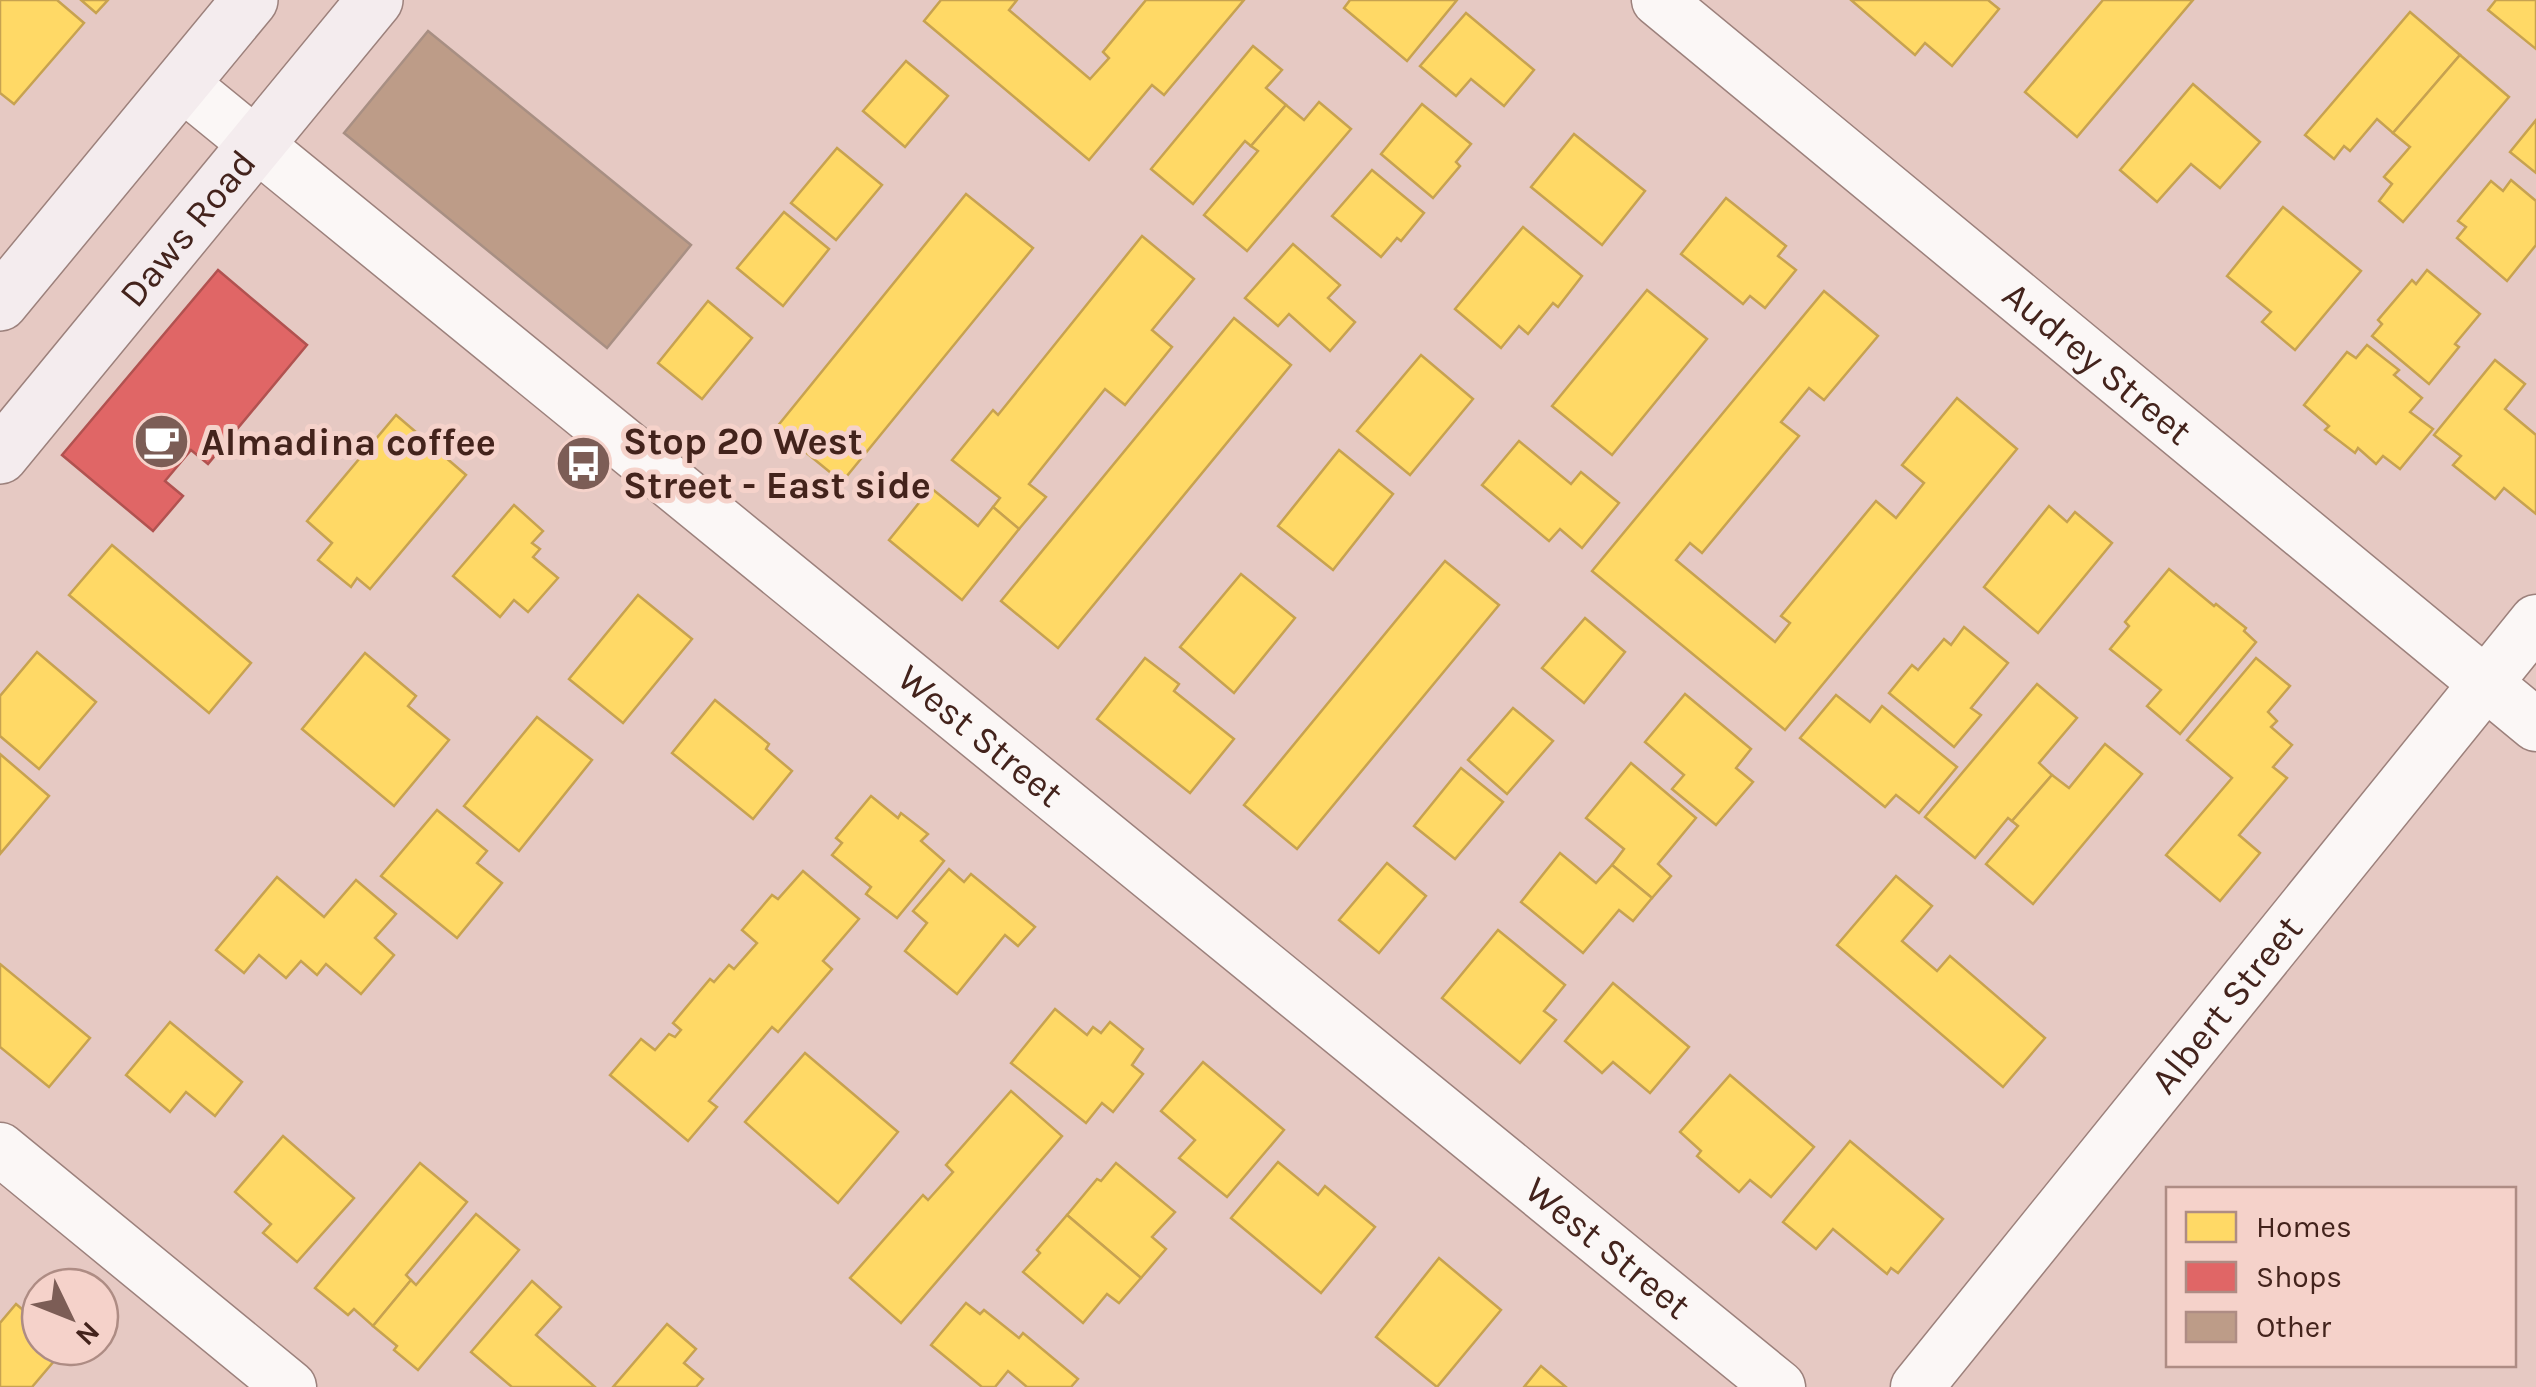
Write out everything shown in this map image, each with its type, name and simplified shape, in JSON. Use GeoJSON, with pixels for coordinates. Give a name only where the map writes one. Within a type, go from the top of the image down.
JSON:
{"type":"FeatureCollection","features":[{"type":"Feature","properties":{"kind":"main road"},"geometry":{"type":"LineString","coordinates":[[0,303],[250,0]]}},
{"type":"Feature","properties":{"kind":"main road","name":"Daws Road"},"geometry":{"type":"LineString","coordinates":[[0,456],[375,0]]}},
{"type":"Feature","properties":{"kind":"street","name":"Audrey Street"},"geometry":{"type":"LineString","coordinates":[[1658,0],[2536,725]]}},
{"type":"Feature","properties":{"kind":"street","name":"West Street"},"geometry":{"type":"LineString","coordinates":[[181,83],[1779,1387]]}},
{"type":"Feature","properties":{"kind":"street","name":"Albert Street"},"geometry":{"type":"LineString","coordinates":[[1917,1387],[2536,621]]}},
{"type":"Feature","properties":{"kind":"street"},"geometry":{"type":"LineString","coordinates":[[0,1149],[290,1387]]}},
{"type":"Feature","properties":{"kind":"building: Homes"},"geometry":{"type":"Polygon","coordinates":[[[0,0],[57,0],[84,23],[14,104],[0,93],[0,0]]]}},
{"type":"Feature","properties":{"kind":"building: Homes"},"geometry":{"type":"Polygon","coordinates":[[[81,0],[108,0],[96,13],[81,0]]]}},
{"type":"Feature","properties":{"kind":"building: Homes"},"geometry":{"type":"Polygon","coordinates":[[[941,0],[1017,0],[1009,10],[1090,79],[1109,58],[1103,52],[1146,0],[1244,0],[1164,95],[1152,85],[1089,160],[924,21],[941,0]]]}},
{"type":"Feature","properties":{"kind":"building: Homes"},"geometry":{"type":"Polygon","coordinates":[[[1350,0],[1457,0],[1407,61],[1344,8],[1350,0]]]}},
{"type":"Feature","properties":{"kind":"building: Homes"},"geometry":{"type":"Polygon","coordinates":[[[1851,0],[1988,0],[1999,9],[1952,66],[1925,43],[1915,55],[1851,0]]]}},
{"type":"Feature","properties":{"kind":"building: Homes"},"geometry":{"type":"Polygon","coordinates":[[[2103,0],[2193,0],[2077,137],[2025,92],[2103,0]]]}},
{"type":"Feature","properties":{"kind":"building: Homes"},"geometry":{"type":"Polygon","coordinates":[[[2496,0],[2536,0],[2536,49],[2488,10],[2496,0]]]}},
{"type":"Feature","properties":{"kind":"building: Homes"},"geometry":{"type":"Polygon","coordinates":[[[2410,12],[2460,55],[2393,133],[2377,119],[2350,151],[2344,146],[2334,159],[2305,135],[2410,12]]]}},
{"type":"Feature","properties":{"kind":"building: Homes"},"geometry":{"type":"Polygon","coordinates":[[[1466,13],[1534,70],[1504,106],[1471,79],[1456,96],[1420,66],[1466,13]]]}},
{"type":"Feature","properties":{"kind":"building: Homes"},"geometry":{"type":"Polygon","coordinates":[[[1253,46],[1282,70],[1266,88],[1286,105],[1251,146],[1245,141],[1193,204],[1151,169],[1253,46]]]}},
{"type":"Feature","properties":{"kind":"building: Homes"},"geometry":{"type":"Polygon","coordinates":[[[2460,55],[2509,97],[2403,222],[2379,201],[2392,184],[2384,177],[2410,147],[2393,133],[2460,55]]]}},
{"type":"Feature","properties":{"kind":"building: Homes"},"geometry":{"type":"Polygon","coordinates":[[[906,61],[948,96],[905,147],[863,111],[906,61]]]}},
{"type":"Feature","properties":{"kind":"building: Homes"},"geometry":{"type":"Polygon","coordinates":[[[2193,84],[2260,142],[2220,188],[2191,164],[2157,202],[2120,170],[2193,84]]]}},
{"type":"Feature","properties":{"kind":"building: Homes"},"geometry":{"type":"Polygon","coordinates":[[[1319,102],[1351,129],[1247,251],[1204,215],[1258,151],[1251,146],[1286,105],[1304,120],[1319,102]]]}},
{"type":"Feature","properties":{"kind":"building: Homes"},"geometry":{"type":"Polygon","coordinates":[[[1422,104],[1471,144],[1456,162],[1460,166],[1433,198],[1381,154],[1422,104]]]}},
{"type":"Feature","properties":{"kind":"building: Homes"},"geometry":{"type":"Polygon","coordinates":[[[2536,120],[2536,173],[2510,152],[2536,120]]]}},
{"type":"Feature","properties":{"kind":"building: Homes"},"geometry":{"type":"Polygon","coordinates":[[[1574,134],[1645,191],[1602,245],[1531,187],[1574,134]]]}},
{"type":"Feature","properties":{"kind":"building: Homes"},"geometry":{"type":"Polygon","coordinates":[[[837,148],[882,185],[836,240],[791,203],[837,148]]]}},
{"type":"Feature","properties":{"kind":"building: Homes"},"geometry":{"type":"Polygon","coordinates":[[[1372,170],[1424,213],[1401,241],[1397,238],[1381,257],[1332,216],[1372,170]]]}},
{"type":"Feature","properties":{"kind":"building: Homes"},"geometry":{"type":"Polygon","coordinates":[[[2511,180],[2536,201],[2536,245],[2507,281],[2457,238],[2466,227],[2458,221],[2491,181],[2503,191],[2511,180]]]}},
{"type":"Feature","properties":{"kind":"building: Homes"},"geometry":{"type":"Polygon","coordinates":[[[966,194],[1033,248],[842,482],[776,428],[966,194]]]}},
{"type":"Feature","properties":{"kind":"building: Homes"},"geometry":{"type":"Polygon","coordinates":[[[1726,198],[1786,246],[1778,256],[1796,270],[1765,308],[1750,296],[1743,304],[1681,254],[1726,198]]]}},
{"type":"Feature","properties":{"kind":"building: Homes"},"geometry":{"type":"Polygon","coordinates":[[[2283,207],[2361,271],[2295,350],[2262,322],[2271,312],[2227,276],[2283,207]]]}},
{"type":"Feature","properties":{"kind":"building: Homes"},"geometry":{"type":"Polygon","coordinates":[[[784,212],[829,249],[783,306],[737,268],[784,212]]]}},
{"type":"Feature","properties":{"kind":"building: Homes"},"geometry":{"type":"Polygon","coordinates":[[[1523,227],[1582,276],[1558,307],[1553,303],[1528,334],[1519,326],[1501,348],[1455,309],[1523,227]]]}},
{"type":"Feature","properties":{"kind":"building: Homes"},"geometry":{"type":"Polygon","coordinates":[[[1142,236],[1194,279],[1152,330],[1172,347],[1125,405],[1105,389],[1029,484],[1046,497],[1019,529],[993,507],[1000,498],[952,460],[993,410],[998,415],[1142,236]]]}},
{"type":"Feature","properties":{"kind":"building: Homes"},"geometry":{"type":"Polygon","coordinates":[[[1293,244],[1340,285],[1328,298],[1355,322],[1330,351],[1289,314],[1278,326],[1245,298],[1293,244]]]}},
{"type":"Feature","properties":{"kind":"building: Homes"},"geometry":{"type":"Polygon","coordinates":[[[2427,270],[2480,314],[2429,384],[2372,336],[2382,324],[2378,320],[2412,280],[2416,284],[2427,270]]]}},
{"type":"Feature","properties":{"kind":"building: Homes"},"geometry":{"type":"Polygon","coordinates":[[[1647,290],[1707,339],[1612,455],[1552,406],[1647,290]]]}},
{"type":"Feature","properties":{"kind":"building: Homes"},"geometry":{"type":"Polygon","coordinates":[[[1824,291],[1878,336],[1824,400],[1809,388],[1781,422],[1799,436],[1702,553],[1690,543],[1676,560],[1775,642],[1790,623],[1781,616],[1876,501],[1896,518],[1924,483],[1902,465],[1957,398],[2017,449],[1785,730],[1592,571],[1824,291]]]}},
{"type":"Feature","properties":{"kind":"building: Homes"},"geometry":{"type":"Polygon","coordinates":[[[708,301],[752,338],[702,399],[658,363],[708,301]]]}},
{"type":"Feature","properties":{"kind":"building: Homes"},"geometry":{"type":"Polygon","coordinates":[[[1234,318],[1291,365],[1058,648],[1001,601],[1234,318]]]}},
{"type":"Feature","properties":{"kind":"building: Homes"},"geometry":{"type":"Polygon","coordinates":[[[2367,345],[2399,370],[2394,375],[2422,398],[2410,412],[2433,429],[2400,469],[2383,456],[2376,464],[2358,448],[2355,453],[2325,430],[2329,426],[2304,405],[2347,352],[2356,358],[2367,345]]]}},
{"type":"Feature","properties":{"kind":"building: Homes"},"geometry":{"type":"Polygon","coordinates":[[[1421,355],[1473,399],[1410,475],[1357,431],[1421,355]]]}},
{"type":"Feature","properties":{"kind":"building: Homes"},"geometry":{"type":"Polygon","coordinates":[[[2495,360],[2525,384],[2505,409],[2536,435],[2536,514],[2504,488],[2495,499],[2453,465],[2461,456],[2434,435],[2495,360]]]}},
{"type":"Feature","properties":{"kind":"building: Homes"},"geometry":{"type":"Polygon","coordinates":[[[396,415],[466,475],[370,589],[357,578],[351,587],[318,560],[332,543],[307,521],[396,415]]]}},
{"type":"Feature","properties":{"kind":"building: Homes"},"geometry":{"type":"Polygon","coordinates":[[[1519,441],[1571,484],[1581,472],[1619,503],[1582,548],[1560,529],[1549,541],[1482,485],[1519,441]]]}},
{"type":"Feature","properties":{"kind":"building: Homes"},"geometry":{"type":"Polygon","coordinates":[[[1339,450],[1393,494],[1333,570],[1278,526],[1339,450]]]}},
{"type":"Feature","properties":{"kind":"building: Homes"},"geometry":{"type":"Polygon","coordinates":[[[931,488],[978,526],[993,507],[1019,529],[962,600],[889,540],[931,488]]]}},
{"type":"Feature","properties":{"kind":"building: Homes"},"geometry":{"type":"Polygon","coordinates":[[[514,505],[543,531],[532,543],[540,549],[533,557],[558,578],[528,612],[514,600],[500,617],[453,576],[514,505]]]}},
{"type":"Feature","properties":{"kind":"building: Homes"},"geometry":{"type":"Polygon","coordinates":[[[2049,506],[2067,522],[2075,512],[2112,543],[2038,633],[1984,587],[2049,506]]]}},
{"type":"Feature","properties":{"kind":"building: Homes"},"geometry":{"type":"Polygon","coordinates":[[[112,545],[251,663],[209,713],[69,595],[112,545]]]}},
{"type":"Feature","properties":{"kind":"building: Homes"},"geometry":{"type":"Polygon","coordinates":[[[1445,561],[1499,605],[1297,849],[1244,805],[1445,561]]]}},
{"type":"Feature","properties":{"kind":"building: Homes"},"geometry":{"type":"Polygon","coordinates":[[[2169,569],[2246,628],[2244,631],[2256,642],[2180,734],[2147,706],[2161,690],[2110,649],[2129,626],[2125,622],[2169,569]]]}},
{"type":"Feature","properties":{"kind":"building: Homes"},"geometry":{"type":"Polygon","coordinates":[[[1241,574],[1295,618],[1234,693],[1180,647],[1241,574]]]}},
{"type":"Feature","properties":{"kind":"building: Homes"},"geometry":{"type":"Polygon","coordinates":[[[638,595],[692,639],[623,723],[569,679],[638,595]]]}},
{"type":"Feature","properties":{"kind":"building: Homes"},"geometry":{"type":"Polygon","coordinates":[[[1585,618],[1625,652],[1584,703],[1542,668],[1585,618]]]}},
{"type":"Feature","properties":{"kind":"building: Homes"},"geometry":{"type":"Polygon","coordinates":[[[1964,627],[2008,663],[1971,708],[1981,715],[1954,747],[1889,693],[1912,665],[1918,670],[1944,639],[1951,645],[1964,627]]]}},
{"type":"Feature","properties":{"kind":"building: Homes"},"geometry":{"type":"Polygon","coordinates":[[[37,652],[96,702],[39,769],[0,736],[0,696],[37,652]]]}},
{"type":"Feature","properties":{"kind":"building: Homes"},"geometry":{"type":"Polygon","coordinates":[[[365,653],[416,696],[408,706],[449,740],[394,806],[302,729],[365,653]]]}},
{"type":"Feature","properties":{"kind":"building: Homes"},"geometry":{"type":"Polygon","coordinates":[[[1145,658],[1179,684],[1174,691],[1234,739],[1190,793],[1097,719],[1145,658]]]}},
{"type":"Feature","properties":{"kind":"building: Homes"},"geometry":{"type":"Polygon","coordinates":[[[2256,658],[2290,686],[2268,712],[2277,721],[2271,727],[2292,745],[2273,767],[2287,778],[2239,835],[2260,853],[2220,901],[2166,855],[2232,778],[2187,740],[2256,658]]]}},
{"type":"Feature","properties":{"kind":"building: Homes"},"geometry":{"type":"Polygon","coordinates":[[[2037,684],[2077,718],[2039,763],[2052,775],[2012,821],[2008,818],[1975,858],[1925,817],[2037,684]]]}},
{"type":"Feature","properties":{"kind":"building: Homes"},"geometry":{"type":"Polygon","coordinates":[[[1685,694],[1751,749],[1736,768],[1753,782],[1716,825],[1672,789],[1684,775],[1645,742],[1685,694]]]}},
{"type":"Feature","properties":{"kind":"building: Homes"},"geometry":{"type":"Polygon","coordinates":[[[1836,695],[1870,722],[1882,706],[1957,767],[1919,813],[1896,795],[1885,807],[1800,738],[1836,695]]]}},
{"type":"Feature","properties":{"kind":"building: Homes"},"geometry":{"type":"Polygon","coordinates":[[[715,700],[769,744],[766,749],[792,771],[753,819],[672,753],[715,700]]]}},
{"type":"Feature","properties":{"kind":"building: Homes"},"geometry":{"type":"Polygon","coordinates":[[[1513,708],[1553,741],[1507,794],[1468,760],[1513,708]]]}},
{"type":"Feature","properties":{"kind":"building: Homes"},"geometry":{"type":"Polygon","coordinates":[[[537,717],[592,760],[519,851],[464,806],[537,717]]]}},
{"type":"Feature","properties":{"kind":"building: Homes"},"geometry":{"type":"Polygon","coordinates":[[[2105,744],[2142,774],[2033,904],[1986,864],[2018,826],[2012,821],[2052,775],[2069,788],[2105,744]]]}},
{"type":"Feature","properties":{"kind":"building: Homes"},"geometry":{"type":"Polygon","coordinates":[[[0,754],[49,796],[0,854],[0,754]]]}},
{"type":"Feature","properties":{"kind":"building: Homes"},"geometry":{"type":"Polygon","coordinates":[[[1631,763],[1696,818],[1658,864],[1671,876],[1652,898],[1612,865],[1624,849],[1586,818],[1631,763]]]}},
{"type":"Feature","properties":{"kind":"building: Homes"},"geometry":{"type":"Polygon","coordinates":[[[1461,768],[1503,802],[1455,859],[1414,826],[1461,768]]]}},
{"type":"Feature","properties":{"kind":"building: Homes"},"geometry":{"type":"Polygon","coordinates":[[[871,796],[898,818],[901,813],[928,834],[921,841],[944,861],[897,918],[866,894],[871,887],[832,855],[842,843],[836,838],[871,796]]]}},
{"type":"Feature","properties":{"kind":"building: Homes"},"geometry":{"type":"Polygon","coordinates":[[[437,810],[487,851],[477,863],[502,883],[457,938],[381,876],[437,810]]]}},
{"type":"Feature","properties":{"kind":"building: Homes"},"geometry":{"type":"Polygon","coordinates":[[[1560,853],[1596,883],[1612,865],[1652,898],[1633,921],[1619,910],[1583,953],[1521,902],[1560,853]]]}},
{"type":"Feature","properties":{"kind":"building: Homes"},"geometry":{"type":"Polygon","coordinates":[[[1387,863],[1426,896],[1379,953],[1339,920],[1387,863]]]}},
{"type":"Feature","properties":{"kind":"building: Homes"},"geometry":{"type":"Polygon","coordinates":[[[949,869],[964,882],[971,874],[1035,927],[1018,946],[1005,935],[957,994],[905,951],[927,923],[913,911],[949,869]]]}},
{"type":"Feature","properties":{"kind":"building: Homes"},"geometry":{"type":"Polygon","coordinates":[[[803,871],[859,919],[823,961],[832,969],[778,1032],[772,1027],[709,1101],[717,1107],[688,1141],[610,1075],[641,1039],[655,1050],[669,1034],[675,1037],[681,1030],[673,1023],[710,979],[714,982],[729,965],[734,969],[757,943],[742,930],[772,895],[778,899],[803,871]]]}},
{"type":"Feature","properties":{"kind":"building: Homes"},"geometry":{"type":"Polygon","coordinates":[[[1896,876],[1932,906],[1902,941],[1937,971],[1950,956],[2045,1038],[2003,1087],[1837,945],[1896,876]]]}},
{"type":"Feature","properties":{"kind":"building: Homes"},"geometry":{"type":"Polygon","coordinates":[[[277,877],[324,917],[356,880],[396,914],[375,938],[394,955],[361,994],[326,964],[317,975],[301,961],[286,978],[259,955],[244,973],[216,950],[277,877]]]}},
{"type":"Feature","properties":{"kind":"building: Homes"},"geometry":{"type":"Polygon","coordinates":[[[1498,930],[1565,985],[1544,1011],[1556,1020],[1520,1063],[1442,998],[1498,930]]]}},
{"type":"Feature","properties":{"kind":"building: Homes"},"geometry":{"type":"Polygon","coordinates":[[[0,964],[90,1038],[49,1087],[0,1047],[0,964]]]}},
{"type":"Feature","properties":{"kind":"building: Homes"},"geometry":{"type":"Polygon","coordinates":[[[1613,983],[1689,1047],[1650,1093],[1613,1062],[1602,1073],[1565,1041],[1613,983]]]}},
{"type":"Feature","properties":{"kind":"building: Homes"},"geometry":{"type":"Polygon","coordinates":[[[1055,1009],[1087,1035],[1093,1027],[1101,1033],[1110,1022],[1143,1049],[1132,1065],[1143,1074],[1113,1112],[1102,1103],[1086,1123],[1011,1063],[1055,1009]]]}},
{"type":"Feature","properties":{"kind":"building: Homes"},"geometry":{"type":"Polygon","coordinates":[[[170,1022],[242,1082],[215,1116],[186,1092],[170,1112],[126,1075],[170,1022]]]}},
{"type":"Feature","properties":{"kind":"building: Homes"},"geometry":{"type":"Polygon","coordinates":[[[805,1053],[898,1132],[838,1203],[745,1122],[805,1053]]]}},
{"type":"Feature","properties":{"kind":"building: Homes"},"geometry":{"type":"Polygon","coordinates":[[[1203,1062],[1284,1130],[1227,1197],[1179,1158],[1195,1140],[1161,1111],[1203,1062]]]}},
{"type":"Feature","properties":{"kind":"building: Homes"},"geometry":{"type":"Polygon","coordinates":[[[1730,1075],[1814,1147],[1771,1197],[1750,1180],[1739,1192],[1697,1156],[1701,1151],[1680,1132],[1730,1075]]]}},
{"type":"Feature","properties":{"kind":"building: Homes"},"geometry":{"type":"Polygon","coordinates":[[[1011,1091],[1062,1136],[901,1323],[850,1278],[923,1195],[928,1200],[953,1172],[946,1165],[1011,1091]]]}},
{"type":"Feature","properties":{"kind":"building: Homes"},"geometry":{"type":"Polygon","coordinates":[[[283,1136],[354,1198],[297,1262],[263,1233],[271,1224],[235,1192],[283,1136]]]}},
{"type":"Feature","properties":{"kind":"building: Homes"},"geometry":{"type":"Polygon","coordinates":[[[1850,1141],[1943,1219],[1898,1273],[1891,1268],[1887,1274],[1833,1229],[1816,1249],[1783,1222],[1850,1141]]]}},
{"type":"Feature","properties":{"kind":"building: Homes"},"geometry":{"type":"Polygon","coordinates":[[[1278,1162],[1318,1195],[1325,1186],[1375,1227],[1321,1293],[1231,1218],[1278,1162]]]}},
{"type":"Feature","properties":{"kind":"building: Homes"},"geometry":{"type":"Polygon","coordinates":[[[420,1163],[467,1202],[406,1275],[411,1280],[373,1326],[354,1309],[348,1315],[315,1288],[420,1163]]]}},
{"type":"Feature","properties":{"kind":"building: Homes"},"geometry":{"type":"Polygon","coordinates":[[[1116,1163],[1175,1212],[1152,1237],[1166,1249],[1141,1278],[1067,1215],[1116,1163]]]}},
{"type":"Feature","properties":{"kind":"building: Homes"},"geometry":{"type":"Polygon","coordinates":[[[476,1214],[519,1250],[418,1370],[373,1326],[411,1280],[416,1285],[476,1214]]]}},
{"type":"Feature","properties":{"kind":"building: Homes"},"geometry":{"type":"Polygon","coordinates":[[[1067,1215],[1141,1278],[1119,1303],[1107,1294],[1083,1323],[1023,1272],[1067,1215]]]}},
{"type":"Feature","properties":{"kind":"building: Homes"},"geometry":{"type":"Polygon","coordinates":[[[1439,1258],[1501,1310],[1437,1387],[1376,1337],[1439,1258]]]}},
{"type":"Feature","properties":{"kind":"building: Homes"},"geometry":{"type":"Polygon","coordinates":[[[532,1281],[561,1307],[536,1335],[595,1387],[512,1387],[471,1352],[532,1281]]]}},
{"type":"Feature","properties":{"kind":"building: Homes"},"geometry":{"type":"Polygon","coordinates":[[[966,1303],[980,1314],[984,1310],[1019,1338],[1023,1333],[1078,1379],[1071,1387],[1027,1387],[1008,1371],[995,1387],[982,1387],[931,1345],[966,1303]]]}},
{"type":"Feature","properties":{"kind":"building: Homes"},"geometry":{"type":"Polygon","coordinates":[[[16,1304],[20,1307],[20,1367],[49,1367],[32,1387],[0,1387],[0,1323],[16,1304]]]}},
{"type":"Feature","properties":{"kind":"building: Homes"},"geometry":{"type":"Polygon","coordinates":[[[667,1324],[696,1349],[684,1363],[703,1379],[696,1387],[613,1387],[667,1324]]]}},
{"type":"Feature","properties":{"kind":"building: Homes"},"geometry":{"type":"Polygon","coordinates":[[[1541,1366],[1566,1387],[1524,1387],[1541,1366]]]}},
{"type":"Feature","properties":{"kind":"building: Shops"},"geometry":{"type":"Polygon","coordinates":[[[218,270],[307,345],[208,464],[191,450],[165,481],[183,496],[153,531],[62,455],[218,270]]]}},
{"type":"Feature","properties":{"kind":"building: Other"},"geometry":{"type":"Polygon","coordinates":[[[428,31],[691,245],[607,348],[344,133],[428,31]]]}},
{"type":"Feature","properties":{"kind":"place","name":"Almadina coffee"},"geometry":{"type":"Point","coordinates":[162,442]}},
{"type":"Feature","properties":{"kind":"place","name":"Stop 20 West Street - East side"},"geometry":{"type":"Point","coordinates":[584,463]}}]}
